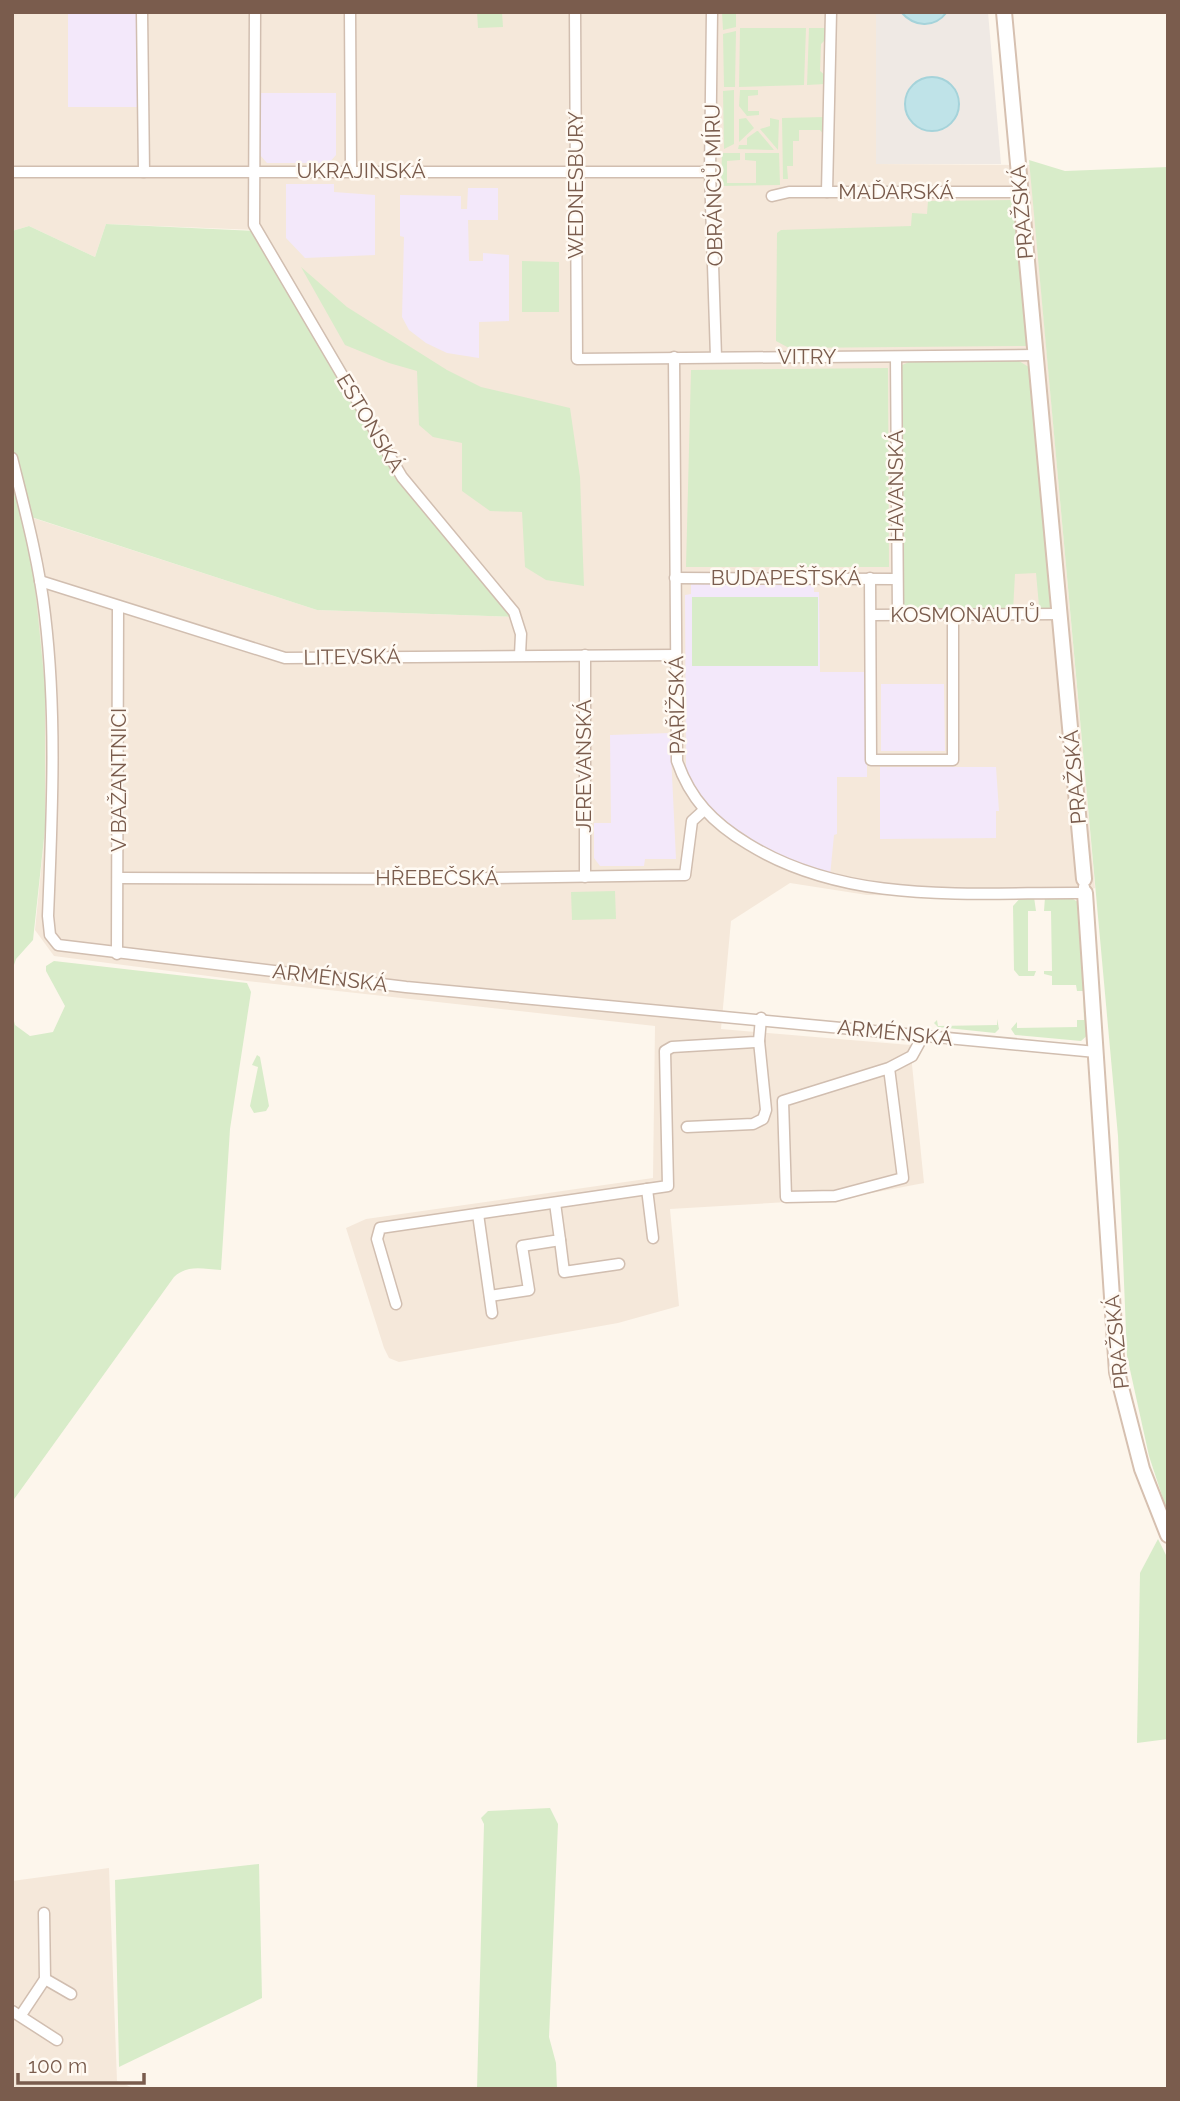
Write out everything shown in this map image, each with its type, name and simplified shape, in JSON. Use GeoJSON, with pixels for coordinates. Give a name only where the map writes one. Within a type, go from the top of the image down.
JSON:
{"type":"FeatureCollection","features":[{"type":"Feature","properties":{"kind":"street"},"geometry":{"type":"LineString","coordinates":[[142,12],[144,172]]}},
{"type":"Feature","properties":{"kind":"street","name":"ESTONSKÁ"},"geometry":{"type":"LineString","coordinates":[[255,12],[254,225],[402,477],[514,612],[521,634],[520,655]]}},
{"type":"Feature","properties":{"kind":"street"},"geometry":{"type":"LineString","coordinates":[[350,12],[351,171]]}},
{"type":"Feature","properties":{"kind":"street","name":"WEDNESBURY"},"geometry":{"type":"LineString","coordinates":[[575,12],[578,359]]}},
{"type":"Feature","properties":{"kind":"street","name":"OBRÁNCŮ MÍRU"},"geometry":{"type":"LineString","coordinates":[[712,12],[710,172],[716,357]]}},
{"type":"Feature","properties":{"kind":"street"},"geometry":{"type":"LineString","coordinates":[[827,192],[831,12]]}},
{"type":"Feature","properties":{"kind":"street","name":"PRAŽSKÁ"},"geometry":{"type":"LineString","coordinates":[[1004,12],[1084,886],[1117,1372],[1142,1469],[1168,1535]]}},
{"type":"Feature","properties":{"kind":"street","name":"UKRAJINSKÁ"},"geometry":{"type":"LineString","coordinates":[[12,172],[710,172]]}},
{"type":"Feature","properties":{"kind":"street","name":"MAĎARSKÁ"},"geometry":{"type":"LineString","coordinates":[[772,196],[789,192],[1020,192]]}},
{"type":"Feature","properties":{"kind":"street","name":"VITRY"},"geometry":{"type":"LineString","coordinates":[[578,359],[1036,355]]}},
{"type":"Feature","properties":{"kind":"street","name":"HAVANSKÁ"},"geometry":{"type":"LineString","coordinates":[[896,357],[898,615]]}},
{"type":"Feature","properties":{"kind":"street","name":"PAŘÍŽSKÁ"},"geometry":{"type":"LineString","coordinates":[[674,358],[677,761],[685,784],[703,811],[734,835],[777,862],[828,880],[872,889],[908,891],[1084,886]]}},
{"type":"Feature","properties":{"kind":"street","name":"ARMÉNSKÁ"},"geometry":{"type":"LineString","coordinates":[[12,458],[40,581],[51,678],[53,780],[50,935],[63,948],[407,987],[761,1018],[1096,1052]]}},
{"type":"Feature","properties":{"kind":"street","name":"BUDAPEŠŤSKÁ"},"geometry":{"type":"LineString","coordinates":[[675,578],[896,579]]}},
{"type":"Feature","properties":{"kind":"street"},"geometry":{"type":"LineString","coordinates":[[870,578],[871,760],[953,760],[953,615]]}},
{"type":"Feature","properties":{"kind":"street","name":"LITEVSKÁ"},"geometry":{"type":"LineString","coordinates":[[40,581],[285,658],[676,656]]}},
{"type":"Feature","properties":{"kind":"street","name":"V BAŽANTNICI"},"geometry":{"type":"LineString","coordinates":[[117,954],[118,606]]}},
{"type":"Feature","properties":{"kind":"street","name":"KOSMONAUTŮ"},"geometry":{"type":"LineString","coordinates":[[871,615],[1060,614]]}},
{"type":"Feature","properties":{"kind":"street","name":"JEREVANSKÁ"},"geometry":{"type":"LineString","coordinates":[[584,655],[585,877]]}},
{"type":"Feature","properties":{"kind":"street","name":"HŘEBEČSKÁ"},"geometry":{"type":"LineString","coordinates":[[119,878],[685,875],[692,821],[703,811]]}},
{"type":"Feature","properties":{"kind":"street"},"geometry":{"type":"LineString","coordinates":[[687,1127],[753,1124],[763,1119],[766,1110],[759,1041],[761,1018]]}},
{"type":"Feature","properties":{"kind":"street"},"geometry":{"type":"LineString","coordinates":[[889,1068],[903,1178],[835,1196],[786,1197],[783,1101],[889,1068],[912,1056],[923,1035]]}},
{"type":"Feature","properties":{"kind":"street"},"geometry":{"type":"LineString","coordinates":[[397,1304],[377,1239],[380,1228],[668,1186],[665,1051],[672,1047],[759,1041]]}},
{"type":"Feature","properties":{"kind":"street"},"geometry":{"type":"LineString","coordinates":[[647,1189],[653,1238]]}},
{"type":"Feature","properties":{"kind":"street"},"geometry":{"type":"LineString","coordinates":[[555,1203],[564,1272],[619,1264]]}},
{"type":"Feature","properties":{"kind":"street"},"geometry":{"type":"LineString","coordinates":[[478,1214],[492,1313]]}},
{"type":"Feature","properties":{"kind":"street"},"geometry":{"type":"LineString","coordinates":[[490,1296],[529,1290],[522,1246],[560,1240]]}},
{"type":"Feature","properties":{"kind":"street"},"geometry":{"type":"LineString","coordinates":[[44,1913],[45,1979],[16,2013],[57,2040]]}},
{"type":"Feature","properties":{"kind":"street"},"geometry":{"type":"LineString","coordinates":[[45,1979],[71,1994]]}},
{"type":"Feature","properties":{"kind":"shaded area"},"geometry":{"type":"Polygon","coordinates":[[[12,12],[876,12],[876,164],[1030,165],[1095,888],[1073,898],[867,895],[790,883],[731,921],[721,1029],[910,1045],[924,1183],[840,1199],[670,1209],[679,1306],[618,1323],[399,1362],[389,1358],[384,1348],[346,1228],[366,1219],[653,1178],[655,1026],[247,981],[54,956],[35,930],[45,829],[45,746],[42,659],[27,516],[317,610],[514,617],[398,477],[259,230],[106,224],[95,257],[29,226],[12,231],[12,12]]]}},
{"type":"Feature","properties":{"kind":"shaded area"},"geometry":{"type":"Polygon","coordinates":[[[137,12],[137,107],[68,107],[68,13],[137,12]]]}},
{"type":"Feature","properties":{"kind":"shaded area"},"geometry":{"type":"Polygon","coordinates":[[[876,12],[988,12],[1001,164],[876,164],[876,12]]]}},
{"type":"Feature","properties":{"kind":"shaded area"},"geometry":{"type":"Polygon","coordinates":[[[259,93],[336,93],[336,155],[329,163],[267,163],[260,155],[259,93]]]}},
{"type":"Feature","properties":{"kind":"shaded area"},"geometry":{"type":"Polygon","coordinates":[[[286,184],[334,184],[334,192],[375,195],[375,255],[305,258],[286,238],[286,184]]]}},
{"type":"Feature","properties":{"kind":"shaded area"},"geometry":{"type":"Polygon","coordinates":[[[468,188],[498,188],[498,220],[468,220],[469,261],[483,261],[483,253],[509,255],[509,321],[479,322],[479,358],[447,353],[426,343],[409,330],[402,317],[404,237],[400,236],[400,195],[461,196],[461,209],[467,209],[468,188]]]}},
{"type":"Feature","properties":{"kind":"shaded area"},"geometry":{"type":"Polygon","coordinates":[[[691,584],[814,584],[814,592],[819,592],[820,672],[867,672],[867,777],[837,777],[837,834],[834,835],[830,876],[796,864],[746,838],[706,804],[691,784],[686,771],[685,595],[691,594],[691,584]]]}},
{"type":"Feature","properties":{"kind":"shaded area"},"geometry":{"type":"Polygon","coordinates":[[[881,684],[944,684],[945,751],[881,751],[881,684]]]}},
{"type":"Feature","properties":{"kind":"shaded area"},"geometry":{"type":"Polygon","coordinates":[[[670,733],[676,859],[645,859],[644,866],[600,866],[594,858],[594,823],[611,823],[610,735],[670,733]]]}},
{"type":"Feature","properties":{"kind":"shaded area"},"geometry":{"type":"Polygon","coordinates":[[[880,767],[996,767],[999,811],[996,811],[996,838],[880,839],[880,767]]]}},
{"type":"Feature","properties":{"kind":"shaded area"},"geometry":{"type":"Polygon","coordinates":[[[109,1868],[117,2081],[136,2089],[12,2089],[12,1881],[109,1868]]]}},
{"type":"Feature","properties":{"kind":"green space"},"geometry":{"type":"Polygon","coordinates":[[[477,12],[502,12],[503,27],[478,28],[477,12]]]}},
{"type":"Feature","properties":{"kind":"green space"},"geometry":{"type":"Polygon","coordinates":[[[722,12],[736,12],[736,27],[723,30],[722,12]]]}},
{"type":"Feature","properties":{"kind":"green space"},"geometry":{"type":"Polygon","coordinates":[[[740,28],[806,28],[804,85],[739,87],[740,28]]]}},
{"type":"Feature","properties":{"kind":"green space"},"geometry":{"type":"Polygon","coordinates":[[[809,28],[827,28],[826,39],[821,44],[820,71],[826,76],[825,84],[807,85],[809,28]]]}},
{"type":"Feature","properties":{"kind":"green space"},"geometry":{"type":"Polygon","coordinates":[[[736,31],[735,87],[724,87],[723,34],[736,31]]]}},
{"type":"Feature","properties":{"kind":"green space"},"geometry":{"type":"Polygon","coordinates":[[[734,90],[734,144],[724,149],[723,91],[734,90]]]}},
{"type":"Feature","properties":{"kind":"green space"},"geometry":{"type":"Polygon","coordinates":[[[740,90],[758,90],[758,95],[748,96],[748,111],[759,111],[759,115],[747,116],[739,106],[740,90]]]}},
{"type":"Feature","properties":{"kind":"green space"},"geometry":{"type":"Polygon","coordinates":[[[825,117],[824,135],[820,130],[799,130],[799,141],[793,141],[793,166],[787,166],[788,179],[783,179],[782,118],[825,117]]]}},
{"type":"Feature","properties":{"kind":"green space"},"geometry":{"type":"Polygon","coordinates":[[[746,118],[754,128],[739,142],[739,119],[746,118]]]}},
{"type":"Feature","properties":{"kind":"green space"},"geometry":{"type":"Polygon","coordinates":[[[770,118],[779,120],[778,150],[760,129],[770,126],[770,118]]]}},
{"type":"Feature","properties":{"kind":"green space"},"geometry":{"type":"Polygon","coordinates":[[[757,131],[774,150],[738,149],[739,145],[747,145],[747,138],[757,131]]]}},
{"type":"Feature","properties":{"kind":"green space"},"geometry":{"type":"Polygon","coordinates":[[[722,153],[740,153],[740,160],[727,161],[727,183],[756,183],[756,161],[745,160],[745,153],[779,153],[780,185],[721,186],[722,153]]]}},
{"type":"Feature","properties":{"kind":"green space"},"geometry":{"type":"Polygon","coordinates":[[[1029,160],[1065,171],[1168,167],[1168,1514],[1149,1456],[1127,1356],[1118,1136],[1029,160]]]}},
{"type":"Feature","properties":{"kind":"green space"},"geometry":{"type":"Polygon","coordinates":[[[1013,200],[1018,206],[1027,346],[789,348],[776,341],[777,233],[781,230],[911,226],[912,213],[927,214],[928,201],[1013,200]]]}},
{"type":"Feature","properties":{"kind":"green space"},"geometry":{"type":"Polygon","coordinates":[[[106,224],[257,231],[398,477],[515,617],[317,610],[28,516],[45,686],[45,829],[33,940],[16,959],[12,971],[12,231],[29,226],[95,257],[106,224]]]}},
{"type":"Feature","properties":{"kind":"green space"},"geometry":{"type":"Polygon","coordinates":[[[522,261],[559,262],[559,312],[522,312],[522,261]]]}},
{"type":"Feature","properties":{"kind":"green space"},"geometry":{"type":"Polygon","coordinates":[[[301,267],[347,307],[447,370],[481,387],[570,408],[580,477],[584,586],[546,580],[525,567],[522,512],[490,511],[462,491],[462,443],[433,437],[419,425],[417,371],[345,345],[301,267]]]}},
{"type":"Feature","properties":{"kind":"green space"},"geometry":{"type":"Polygon","coordinates":[[[911,361],[1019,361],[1032,369],[1053,608],[1047,612],[1039,606],[1036,573],[1015,574],[1013,611],[906,613],[902,609],[900,366],[911,361]]]}},
{"type":"Feature","properties":{"kind":"green space"},"geometry":{"type":"Polygon","coordinates":[[[888,368],[889,567],[686,567],[691,370],[888,368]]]}},
{"type":"Feature","properties":{"kind":"green space"},"geometry":{"type":"Polygon","coordinates":[[[692,597],[818,597],[818,666],[692,666],[692,597]]]}},
{"type":"Feature","properties":{"kind":"green space"},"geometry":{"type":"Polygon","coordinates":[[[615,891],[616,919],[572,920],[571,892],[615,891]]]}},
{"type":"Feature","properties":{"kind":"green space"},"geometry":{"type":"Polygon","coordinates":[[[1021,897],[1034,897],[1036,911],[1028,911],[1028,971],[1036,971],[1034,976],[1019,976],[1014,970],[1013,906],[1021,897]]]}},
{"type":"Feature","properties":{"kind":"green space"},"geometry":{"type":"Polygon","coordinates":[[[1045,897],[1070,897],[1081,904],[1081,942],[1087,959],[1090,1033],[1081,1041],[1015,1035],[1011,1029],[1017,1022],[1017,1028],[1077,1027],[1077,1020],[1084,1020],[1083,991],[1077,991],[1076,985],[1052,985],[1052,976],[1044,974],[1044,971],[1052,971],[1051,911],[1044,911],[1045,897]]]}},
{"type":"Feature","properties":{"kind":"green space"},"geometry":{"type":"Polygon","coordinates":[[[54,961],[247,983],[251,992],[230,1129],[221,1270],[190,1269],[174,1277],[12,1502],[12,1013],[15,1025],[30,1036],[53,1032],[65,1006],[46,971],[46,966],[54,961]]]}},
{"type":"Feature","properties":{"kind":"green space"},"geometry":{"type":"Polygon","coordinates":[[[997,1019],[999,1029],[995,1033],[938,1027],[934,1023],[937,1020],[938,1026],[997,1025],[997,1019]]]}},
{"type":"Feature","properties":{"kind":"green space"},"geometry":{"type":"Polygon","coordinates":[[[257,1055],[260,1057],[269,1106],[266,1111],[254,1113],[250,1106],[258,1067],[252,1065],[257,1055]]]}},
{"type":"Feature","properties":{"kind":"green space"},"geometry":{"type":"Polygon","coordinates":[[[1158,1539],[1168,1559],[1168,1739],[1137,1743],[1140,1573],[1158,1539]]]}},
{"type":"Feature","properties":{"kind":"green space"},"geometry":{"type":"Polygon","coordinates":[[[550,1808],[558,1824],[549,2037],[556,2063],[557,2089],[477,2089],[484,1824],[481,1818],[488,1811],[550,1808]]]}},
{"type":"Feature","properties":{"kind":"green space"},"geometry":{"type":"Polygon","coordinates":[[[259,1864],[262,1998],[119,2067],[115,1880],[259,1864]]]}},
{"type":"Feature","properties":{"kind":"water"},"geometry":{"type":"Polygon","coordinates":[[[901,12],[947,12],[936,21],[924,24],[912,21],[901,12]]]}},
{"type":"Feature","properties":{"kind":"water"},"geometry":{"type":"Polygon","coordinates":[[[937,77],[947,81],[955,89],[959,104],[955,119],[947,127],[927,131],[917,127],[909,119],[905,99],[909,89],[917,81],[937,77]]]}}]}
